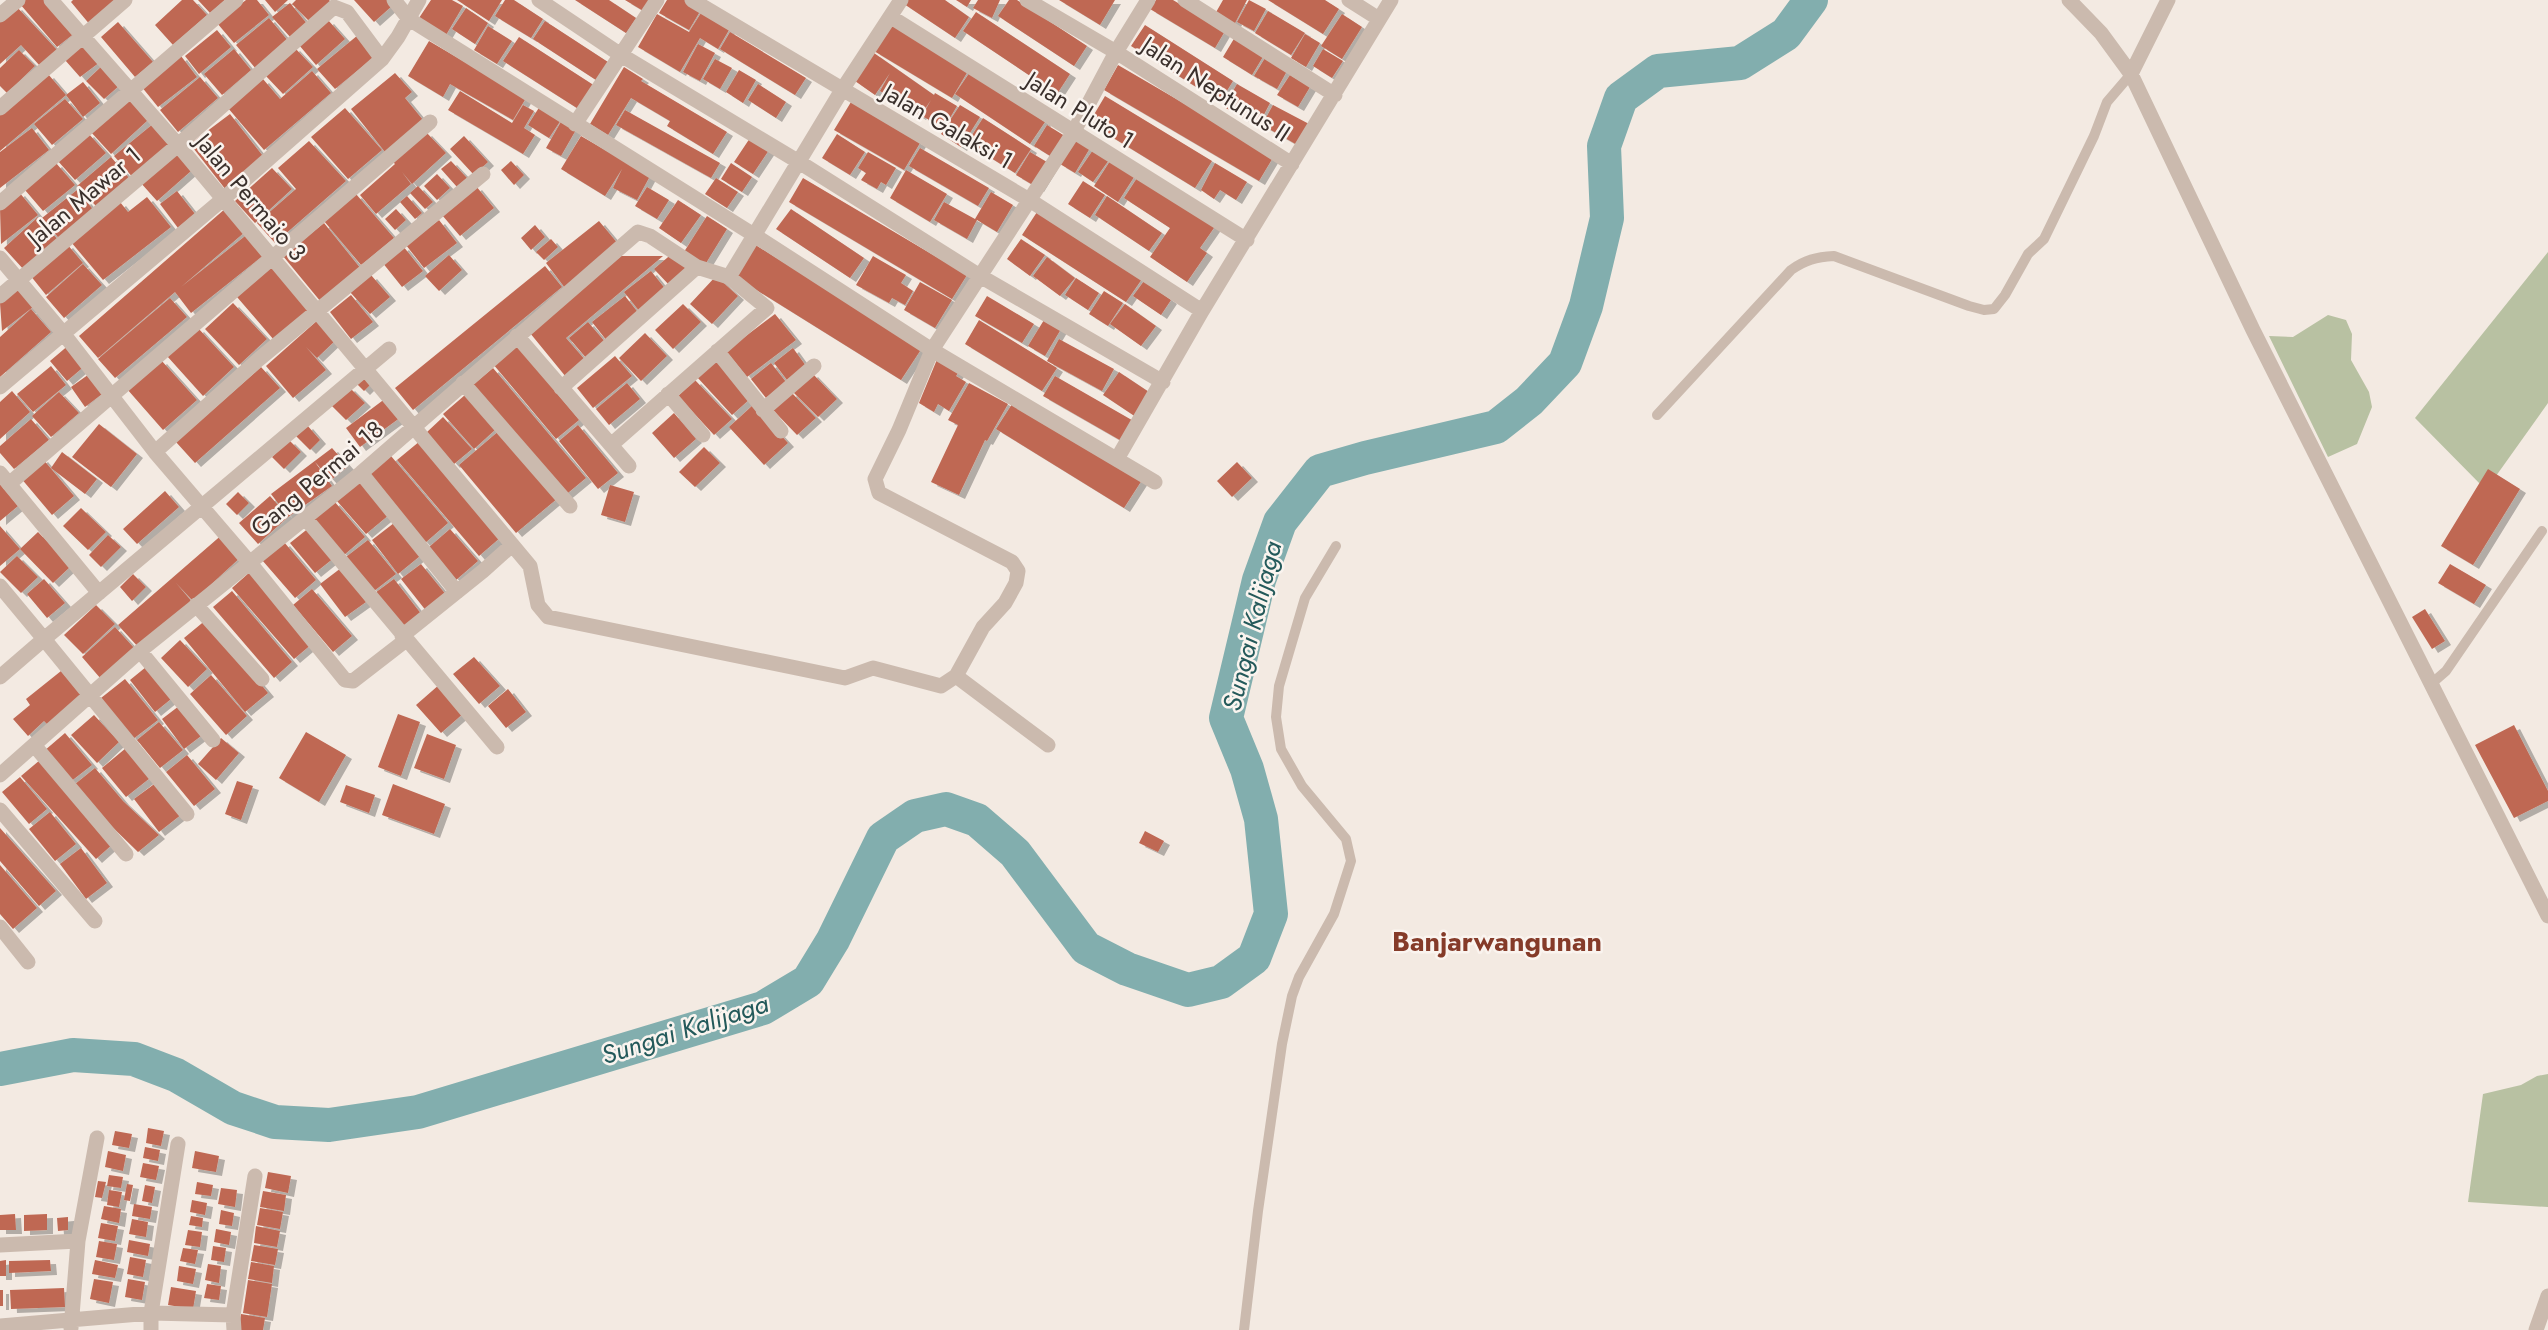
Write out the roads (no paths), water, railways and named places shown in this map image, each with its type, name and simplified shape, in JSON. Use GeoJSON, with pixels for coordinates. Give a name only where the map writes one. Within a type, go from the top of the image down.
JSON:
{"type":"FeatureCollection","features":[{"type":"Feature","properties":{"kind":"street"},"geometry":{"type":"LineString","coordinates":[[0,15],[18,0]]}},
{"type":"Feature","properties":{"kind":"street","name":"Jalan Permaio 3"},"geometry":{"type":"LineString","coordinates":[[51,0],[81,37],[178,145],[530,566],[538,605],[548,617],[845,678],[873,668],[940,686],[956,676]]}},
{"type":"Feature","properties":{"kind":"street"},"geometry":{"type":"LineString","coordinates":[[0,108],[124,0]]}},
{"type":"Feature","properties":{"kind":"street"},"geometry":{"type":"LineString","coordinates":[[0,203],[236,0]]}},
{"type":"Feature","properties":{"kind":"street"},"geometry":{"type":"LineString","coordinates":[[394,0],[408,19],[754,235],[932,350],[1155,482]]}},
{"type":"Feature","properties":{"kind":"street"},"geometry":{"type":"LineString","coordinates":[[0,387],[223,199],[382,58],[398,37],[419,0]]}},
{"type":"Feature","properties":{"kind":"street"},"geometry":{"type":"LineString","coordinates":[[540,0],[621,55],[799,162],[980,276],[1163,382]]}},
{"type":"Feature","properties":{"kind":"street"},"geometry":{"type":"LineString","coordinates":[[575,124],[657,0]]}},
{"type":"Feature","properties":{"kind":"street","name":"Jalan Galaksi 1"},"geometry":{"type":"LineString","coordinates":[[692,0],[1031,201],[1202,311]]}},
{"type":"Feature","properties":{"kind":"street"},"geometry":{"type":"LineString","coordinates":[[729,277],[842,90],[901,0]]}},
{"type":"Feature","properties":{"kind":"street","name":"Jalan Neptunus II"},"geometry":{"type":"LineString","coordinates":[[1027,0],[1116,52],[1292,164]]}},
{"type":"Feature","properties":{"kind":"street"},"geometry":{"type":"LineString","coordinates":[[1048,745],[956,676],[983,627],[1005,603],[1016,583],[1018,571],[1012,562],[879,493],[876,487],[878,471],[899,430],[932,350],[1031,201],[1073,133],[1116,52],[1148,0]]}},
{"type":"Feature","properties":{"kind":"street"},"geometry":{"type":"LineString","coordinates":[[1185,0],[1335,95]]}},
{"type":"Feature","properties":{"kind":"street"},"geometry":{"type":"LineString","coordinates":[[1348,0],[1379,19]]}},
{"type":"Feature","properties":{"kind":"street"},"geometry":{"type":"LineString","coordinates":[[1117,459],[1202,311],[1335,95],[1390,0]]}},
{"type":"Feature","properties":{"kind":"street"},"geometry":{"type":"LineString","coordinates":[[2131,74],[2168,0]]}},
{"type":"Feature","properties":{"kind":"street"},"geometry":{"type":"LineString","coordinates":[[2073,4],[2102,33],[2131,74],[2253,330],[2548,916]]}},
{"type":"Feature","properties":{"kind":"street","name":"Jalan Mawar 1"},"geometry":{"type":"LineString","coordinates":[[0,296],[178,145],[334,7],[347,12],[382,58]]}},
{"type":"Feature","properties":{"kind":"street","name":"Jalan Pluto 1"},"geometry":{"type":"LineString","coordinates":[[891,17],[1247,240]]}},
{"type":"Feature","properties":{"kind":"street"},"geometry":{"type":"LineString","coordinates":[[99,593],[5,478],[112,396],[430,122]]}},
{"type":"Feature","properties":{"kind":"street"},"geometry":{"type":"LineString","coordinates":[[155,452],[316,311],[483,174]]}},
{"type":"Feature","properties":{"kind":"street","name":"Gang Permai 18"},"geometry":{"type":"LineString","coordinates":[[0,775],[140,651],[361,473],[634,233],[650,236],[697,267]]}},
{"type":"Feature","properties":{"kind":"street"},"geometry":{"type":"LineString","coordinates":[[0,258],[63,333],[155,452],[202,505],[345,680],[353,681],[366,674],[456,592],[512,545]]}},
{"type":"Feature","properties":{"kind":"street"},"geometry":{"type":"LineString","coordinates":[[561,388],[697,267],[729,277],[767,308],[611,445]]}},
{"type":"Feature","properties":{"kind":"street"},"geometry":{"type":"LineString","coordinates":[[517,336],[629,466]]}},
{"type":"Feature","properties":{"kind":"street"},"geometry":{"type":"LineString","coordinates":[[0,677],[389,349]]}},
{"type":"Feature","properties":{"kind":"street"},"geometry":{"type":"LineString","coordinates":[[717,351],[781,431]]}},
{"type":"Feature","properties":{"kind":"street"},"geometry":{"type":"LineString","coordinates":[[763,410],[814,366]]}},
{"type":"Feature","properties":{"kind":"street"},"geometry":{"type":"LineString","coordinates":[[463,383],[570,506]]}},
{"type":"Feature","properties":{"kind":"street"},"geometry":{"type":"LineString","coordinates":[[668,394],[703,435]]}},
{"type":"Feature","properties":{"kind":"street"},"geometry":{"type":"LineString","coordinates":[[361,473],[456,592]]}},
{"type":"Feature","properties":{"kind":"street"},"geometry":{"type":"LineString","coordinates":[[306,519],[497,747]]}},
{"type":"Feature","properties":{"kind":"street"},"geometry":{"type":"LineString","coordinates":[[0,586],[187,814]]}},
{"type":"Feature","properties":{"kind":"street"},"geometry":{"type":"LineString","coordinates":[[196,605],[262,679]]}},
{"type":"Feature","properties":{"kind":"street"},"geometry":{"type":"LineString","coordinates":[[140,651],[213,740]]}},
{"type":"Feature","properties":{"kind":"street"},"geometry":{"type":"LineString","coordinates":[[34,745],[126,854]]}},
{"type":"Feature","properties":{"kind":"street"},"geometry":{"type":"LineString","coordinates":[[0,810],[95,921]]}},
{"type":"Feature","properties":{"kind":"street"},"geometry":{"type":"LineString","coordinates":[[0,927],[28,962]]}},
{"type":"Feature","properties":{"kind":"street"},"geometry":{"type":"LineString","coordinates":[[71,1325],[78,1241],[97,1138]]}},
{"type":"Feature","properties":{"kind":"street"},"geometry":{"type":"LineString","coordinates":[[151,1330],[151,1313],[178,1144]]}},
{"type":"Feature","properties":{"kind":"street"},"geometry":{"type":"LineString","coordinates":[[0,1326],[71,1325],[151,1313],[234,1322],[255,1176]]}},
{"type":"Feature","properties":{"kind":"street"},"geometry":{"type":"LineString","coordinates":[[0,1245],[78,1241]]}},
{"type":"Feature","properties":{"kind":"street"},"geometry":{"type":"LineString","coordinates":[[2536,1330],[2548,1296]]}},
{"type":"Feature","properties":{"kind":"lane"},"geometry":{"type":"LineString","coordinates":[[1657,415],[1791,270],[1803,261],[1816,257],[1834,256],[1969,306],[1984,310],[1994,309],[2005,295],[2028,254],[2044,239],[2094,136],[2107,102],[2131,74]]}},
{"type":"Feature","properties":{"kind":"lane"},"geometry":{"type":"LineString","coordinates":[[2432,684],[2446,671],[2542,531]]}},
{"type":"Feature","properties":{"kind":"lane"},"geometry":{"type":"LineString","coordinates":[[1244,1330],[1258,1211],[1282,1044],[1292,996],[1299,976],[1334,914],[1351,861],[1346,839],[1302,786],[1281,749],[1276,717],[1279,686],[1305,598],[1336,546]]}},
{"type":"Feature","properties":{"kind":"waterway","name":"Sungai Kalijaga"},"geometry":{"type":"LineString","coordinates":[[0,1069],[73,1055],[134,1059],[176,1075],[233,1108],[275,1122],[329,1125],[418,1112],[763,1008],[808,981],[833,940],[883,838],[915,816],[946,809],[977,820],[1015,853],[1086,948],[1127,969],[1188,990],[1221,982],[1254,958],[1271,914],[1261,819],[1247,769],[1226,718],[1259,580],[1280,522],[1320,471],[1496,427],[1529,401],[1565,363],[1586,306],[1607,218],[1604,146],[1621,98],[1658,71],[1740,63],[1786,34],[1811,0]]}},
{"type":"Feature","properties":{"kind":"district","name":"Banjarwangunan"},"geometry":{"type":"Point","coordinates":[1497,941]}}]}
